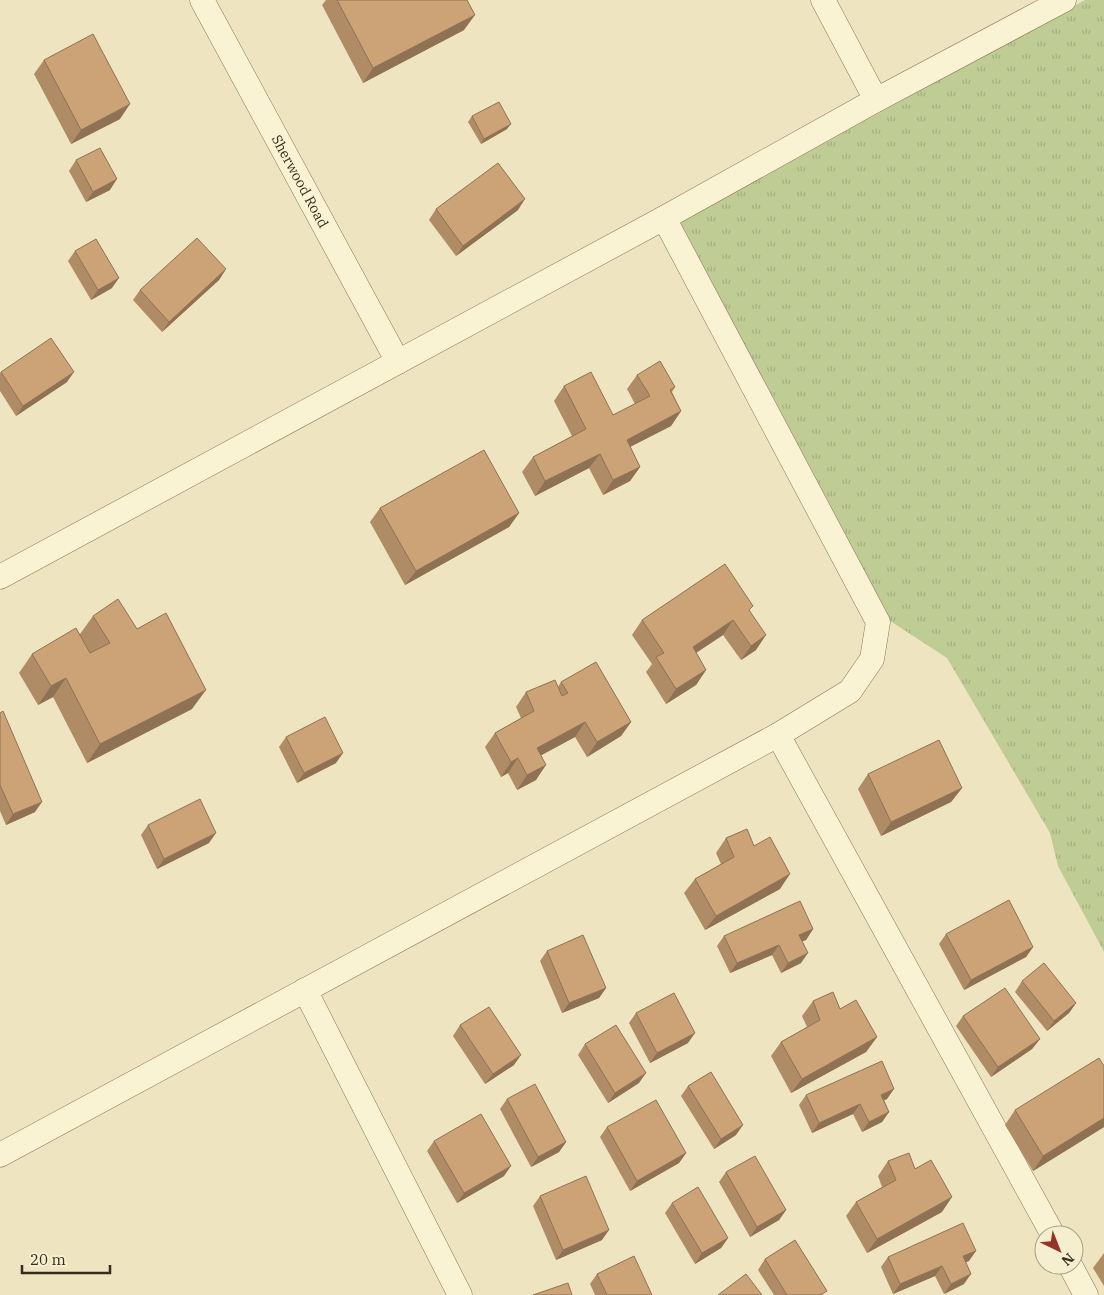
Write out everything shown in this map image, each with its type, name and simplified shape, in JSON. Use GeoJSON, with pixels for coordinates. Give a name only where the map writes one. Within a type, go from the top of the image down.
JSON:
{"type":"FeatureCollection","features":[{"type":"Feature","properties":{"kind":"street","name":"Sherwood Road"},"geometry":{"type":"LineString","coordinates":[[202,0],[398,362]]}},
{"type":"Feature","properties":{"kind":"street"},"geometry":{"type":"LineString","coordinates":[[823,0],[876,100]]}},
{"type":"Feature","properties":{"kind":"street"},"geometry":{"type":"LineString","coordinates":[[0,576],[664,218],[876,100],[1064,0]]}},
{"type":"Feature","properties":{"kind":"street"},"geometry":{"type":"LineString","coordinates":[[0,1155],[778,735],[850,691],[872,660],[878,622],[664,218]]}},
{"type":"Feature","properties":{"kind":"street"},"geometry":{"type":"LineString","coordinates":[[778,735],[1048,1225]]}},
{"type":"Feature","properties":{"kind":"street"},"geometry":{"type":"LineString","coordinates":[[305,990],[460,1295]]}},
{"type":"Feature","properties":{"kind":"street"},"geometry":{"type":"LineString","coordinates":[[1075,1275],[1086,1295]]}},
{"type":"Feature","properties":{"kind":"green space"},"geometry":{"type":"Polygon","coordinates":[[[1085,0],[1104,0],[1104,952],[1058,866],[1050,833],[947,658],[884,617],[680,222],[1085,0]]]}},
{"type":"Feature","properties":{"kind":"building"},"geometry":{"type":"Polygon","coordinates":[[[337,0],[467,0],[475,15],[373,68],[337,0]]]}},
{"type":"Feature","properties":{"kind":"building"},"geometry":{"type":"Polygon","coordinates":[[[93,34],[130,104],[81,130],[44,60],[93,34]]]}},
{"type":"Feature","properties":{"kind":"building"},"geometry":{"type":"Polygon","coordinates":[[[499,102],[511,124],[484,139],[472,116],[499,102]]]}},
{"type":"Feature","properties":{"kind":"building"},"geometry":{"type":"Polygon","coordinates":[[[100,148],[117,179],[93,192],[76,160],[100,148]]]}},
{"type":"Feature","properties":{"kind":"building"},"geometry":{"type":"Polygon","coordinates":[[[498,163],[525,199],[463,246],[436,209],[498,163]]]}},
{"type":"Feature","properties":{"kind":"building"},"geometry":{"type":"Polygon","coordinates":[[[197,238],[226,269],[169,322],[140,290],[197,238]]]}},
{"type":"Feature","properties":{"kind":"building"},"geometry":{"type":"Polygon","coordinates":[[[96,239],[119,278],[98,290],[75,251],[96,239]]]}},
{"type":"Feature","properties":{"kind":"building"},"geometry":{"type":"Polygon","coordinates":[[[51,338],[74,372],[23,406],[1,372],[51,338]]]}},
{"type":"Feature","properties":{"kind":"building"},"geometry":{"type":"Polygon","coordinates":[[[660,361],[675,387],[670,390],[681,411],[627,440],[640,467],[613,480],[600,454],[545,481],[533,457],[586,429],[564,386],[591,372],[613,415],[650,396],[637,375],[660,361]]]}},
{"type":"Feature","properties":{"kind":"building"},"geometry":{"type":"Polygon","coordinates":[[[484,450],[519,513],[416,571],[380,508],[484,450]]]}},
{"type":"Feature","properties":{"kind":"building"},"geometry":{"type":"Polygon","coordinates":[[[725,564],[753,606],[749,610],[766,635],[751,646],[733,620],[693,647],[706,670],[676,689],[656,657],[664,653],[642,620],[725,564]]]}},
{"type":"Feature","properties":{"kind":"building"},"geometry":{"type":"Polygon","coordinates":[[[118,599],[137,629],[166,613],[206,690],[100,744],[66,678],[51,686],[32,654],[76,628],[90,653],[110,643],[93,616],[118,599]]]}},
{"type":"Feature","properties":{"kind":"building"},"geometry":{"type":"Polygon","coordinates":[[[596,662],[631,722],[597,742],[585,722],[537,748],[546,765],[527,775],[518,758],[511,762],[495,733],[534,711],[526,692],[555,680],[562,696],[568,693],[561,682],[596,662]]]}},
{"type":"Feature","properties":{"kind":"building"},"geometry":{"type":"Polygon","coordinates":[[[3,711],[42,802],[13,814],[0,785],[0,713],[3,711]]]}},
{"type":"Feature","properties":{"kind":"building"},"geometry":{"type":"Polygon","coordinates":[[[325,717],[343,753],[304,773],[286,737],[325,717]]]}},
{"type":"Feature","properties":{"kind":"building"},"geometry":{"type":"Polygon","coordinates":[[[939,740],[962,788],[891,822],[868,774],[939,740]]]}},
{"type":"Feature","properties":{"kind":"building"},"geometry":{"type":"Polygon","coordinates":[[[200,799],[216,833],[164,859],[148,825],[200,799]]]}},
{"type":"Feature","properties":{"kind":"building"},"geometry":{"type":"Polygon","coordinates":[[[747,829],[754,846],[770,837],[790,874],[716,916],[695,879],[734,857],[726,838],[747,829]]]}},
{"type":"Feature","properties":{"kind":"building"},"geometry":{"type":"Polygon","coordinates":[[[1009,900],[1033,947],[971,980],[946,934],[1009,900]]]}},
{"type":"Feature","properties":{"kind":"building"},"geometry":{"type":"Polygon","coordinates":[[[800,901],[813,929],[799,935],[808,953],[788,963],[779,945],[737,963],[724,936],[800,901]]]}},
{"type":"Feature","properties":{"kind":"building"},"geometry":{"type":"Polygon","coordinates":[[[583,935],[606,988],[569,1003],[547,951],[583,935]]]}},
{"type":"Feature","properties":{"kind":"building"},"geometry":{"type":"Polygon","coordinates":[[[1044,963],[1076,1003],[1054,1021],[1022,981],[1044,963]]]}},
{"type":"Feature","properties":{"kind":"building"},"geometry":{"type":"Polygon","coordinates":[[[1005,988],[1040,1039],[998,1067],[963,1016],[1005,988]]]}},
{"type":"Feature","properties":{"kind":"building"},"geometry":{"type":"Polygon","coordinates":[[[833,992],[840,1009],[856,1000],[877,1037],[802,1079],[781,1042],[820,1020],[813,1001],[833,992]]]}},
{"type":"Feature","properties":{"kind":"building"},"geometry":{"type":"Polygon","coordinates":[[[674,993],[695,1033],[657,1053],[636,1013],[674,993]]]}},
{"type":"Feature","properties":{"kind":"building"},"geometry":{"type":"Polygon","coordinates":[[[489,1007],[521,1055],[493,1074],[460,1025],[489,1007]]]}},
{"type":"Feature","properties":{"kind":"building"},"geometry":{"type":"Polygon","coordinates":[[[616,1025],[646,1073],[615,1093],[585,1044],[616,1025]]]}},
{"type":"Feature","properties":{"kind":"building"},"geometry":{"type":"Polygon","coordinates":[[[1099,1058],[1104,1066],[1104,1118],[1043,1156],[1015,1110],[1099,1058]]]}},
{"type":"Feature","properties":{"kind":"building"},"geometry":{"type":"Polygon","coordinates":[[[882,1061],[894,1089],[881,1095],[889,1112],[869,1122],[860,1104],[819,1123],[806,1095],[882,1061]]]}},
{"type":"Feature","properties":{"kind":"building"},"geometry":{"type":"Polygon","coordinates":[[[711,1072],[743,1125],[721,1139],[688,1086],[711,1072]]]}},
{"type":"Feature","properties":{"kind":"building"},"geometry":{"type":"Polygon","coordinates":[[[535,1084],[566,1142],[538,1157],[507,1099],[535,1084]]]}},
{"type":"Feature","properties":{"kind":"building"},"geometry":{"type":"Polygon","coordinates":[[[656,1100],[686,1153],[637,1181],[607,1127],[656,1100]]]}},
{"type":"Feature","properties":{"kind":"building"},"geometry":{"type":"Polygon","coordinates":[[[481,1114],[511,1166],[464,1193],[434,1141],[481,1114]]]}},
{"type":"Feature","properties":{"kind":"building"},"geometry":{"type":"Polygon","coordinates":[[[909,1153],[915,1169],[931,1160],[952,1197],[877,1239],[856,1202],[896,1180],[888,1161],[909,1153]]]}},
{"type":"Feature","properties":{"kind":"building"},"geometry":{"type":"Polygon","coordinates":[[[755,1156],[786,1210],[757,1227],[726,1172],[755,1156]]]}},
{"type":"Feature","properties":{"kind":"building"},"geometry":{"type":"Polygon","coordinates":[[[586,1176],[609,1230],[563,1250],[540,1196],[586,1176]]]}},
{"type":"Feature","properties":{"kind":"building"},"geometry":{"type":"Polygon","coordinates":[[[698,1187],[728,1238],[702,1253],[672,1203],[698,1187]]]}},
{"type":"Feature","properties":{"kind":"building"},"geometry":{"type":"Polygon","coordinates":[[[963,1223],[976,1251],[963,1256],[971,1274],[951,1284],[942,1266],[900,1284],[888,1257],[963,1223]]]}},
{"type":"Feature","properties":{"kind":"building"},"geometry":{"type":"Polygon","coordinates":[[[795,1240],[827,1291],[820,1295],[787,1295],[765,1259],[795,1240]]]}},
{"type":"Feature","properties":{"kind":"building"},"geometry":{"type":"Polygon","coordinates":[[[634,1256],[652,1295],[607,1295],[597,1274],[634,1256]]]}},
{"type":"Feature","properties":{"kind":"building"},"geometry":{"type":"Polygon","coordinates":[[[746,1274],[762,1295],[718,1295],[746,1274]]]}},
{"type":"Feature","properties":{"kind":"building"},"geometry":{"type":"Polygon","coordinates":[[[568,1283],[572,1295],[533,1295],[568,1283]]]}}]}
